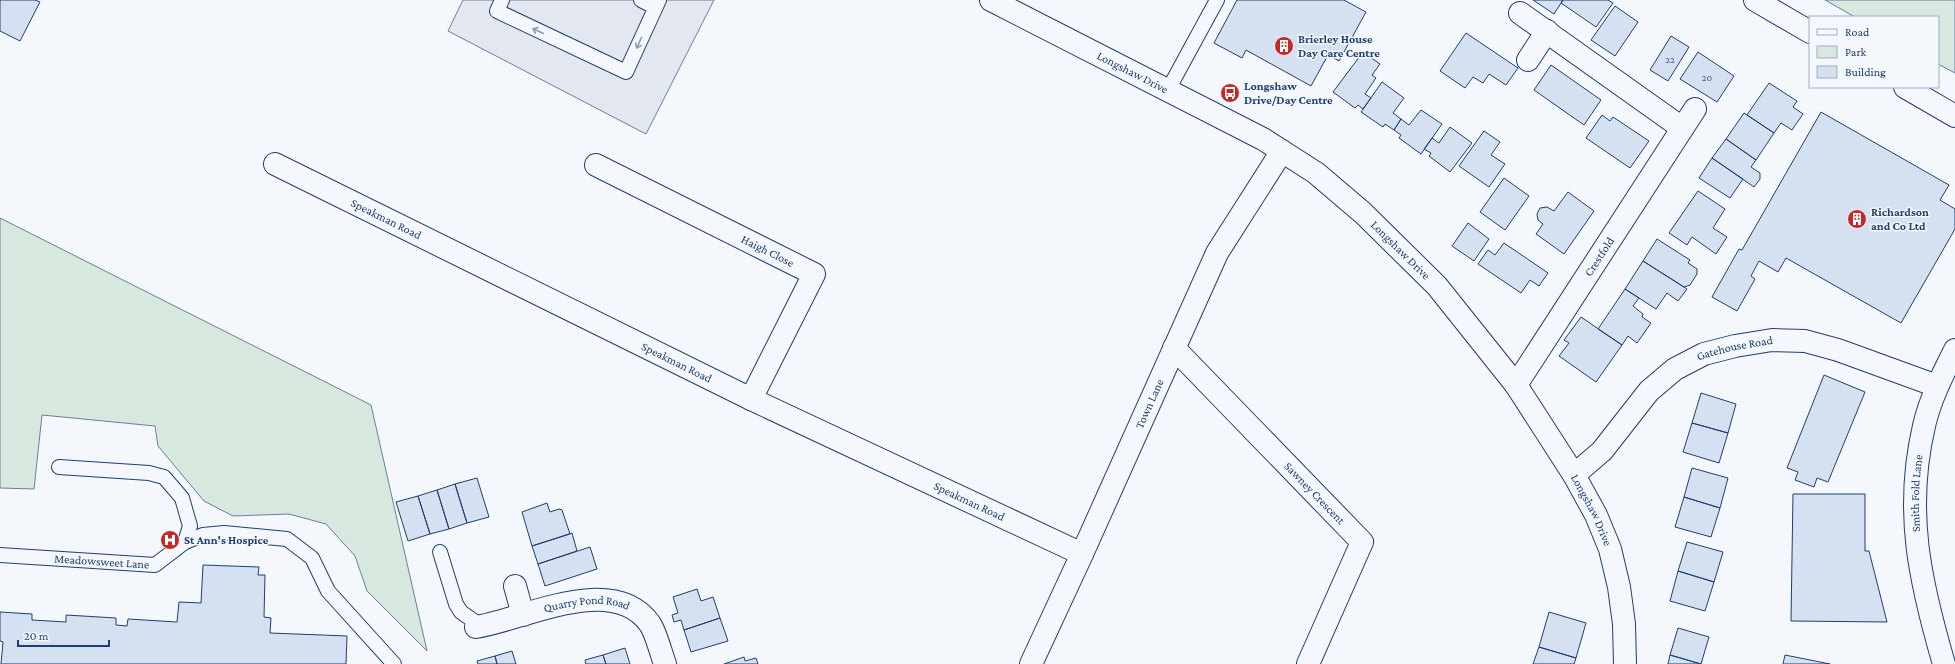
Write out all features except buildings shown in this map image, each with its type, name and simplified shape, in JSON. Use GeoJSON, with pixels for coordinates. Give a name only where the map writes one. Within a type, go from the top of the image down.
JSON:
{"type":"FeatureCollection","features":[{"type":"Feature","properties":{"kind":"street","name":"Longshaw Drive"},"geometry":{"type":"LineString","coordinates":[[991,0],[1263,139],[1282,151],[1316,173],[1363,213],[1437,286],[1516,385],[1574,475],[1596,516],[1610,549],[1620,594],[1624,624],[1625,664]]}},
{"type":"Feature","properties":{"kind":"street"},"geometry":{"type":"LineString","coordinates":[[1755,0],[1809,31]]}},
{"type":"Feature","properties":{"kind":"street"},"geometry":{"type":"LineString","coordinates":[[1520,13],[1682,128]]}},
{"type":"Feature","properties":{"kind":"street"},"geometry":{"type":"LineString","coordinates":[[1528,60],[1547,31]]}},
{"type":"Feature","properties":{"kind":"street"},"geometry":{"type":"LineString","coordinates":[[1907,88],[1955,116]]}},
{"type":"Feature","properties":{"kind":"street","name":"Crestfold"},"geometry":{"type":"LineString","coordinates":[[1516,385],[1695,109]]}},
{"type":"Feature","properties":{"kind":"street","name":"Town Lane"},"geometry":{"type":"LineString","coordinates":[[1031,664],[1217,253],[1282,151]]}},
{"type":"Feature","properties":{"kind":"street","name":"Speakman Road"},"geometry":{"type":"LineString","coordinates":[[275,164],[751,399],[1082,554]]}},
{"type":"Feature","properties":{"kind":"street","name":"Haigh Close"},"geometry":{"type":"LineString","coordinates":[[596,165],[814,274],[751,399]]}},
{"type":"Feature","properties":{"kind":"street","name":"Gatehouse Road"},"geometry":{"type":"LineString","coordinates":[[1574,475],[1602,451],[1649,391],[1675,368],[1704,354],[1735,346],[1772,340],[1805,341],[1838,350],[1937,386]]}},
{"type":"Feature","properties":{"kind":"street","name":"Sawney Crescent"},"geometry":{"type":"LineString","coordinates":[[1174,348],[1362,542],[1308,664]]}},
{"type":"Feature","properties":{"kind":"street","name":"Smith Fold Lane"},"geometry":{"type":"LineString","coordinates":[[1944,664],[1929,612],[1917,557],[1914,514],[1917,463],[1924,425],[1937,386],[1955,350]]}},
{"type":"Feature","properties":{"kind":"street"},"geometry":{"type":"LineString","coordinates":[[515,586],[523,615]]}},
{"type":"Feature","properties":{"kind":"street","name":"Quarry Pond Road"},"geometry":{"type":"LineString","coordinates":[[479,626],[575,601],[606,600],[622,604],[637,612],[650,624],[665,664]]}},
{"type":"Feature","properties":{"kind":"lane"},"geometry":{"type":"LineString","coordinates":[[502,0],[497,11],[626,72],[657,4],[641,0]]}},
{"type":"Feature","properties":{"kind":"lane"},"geometry":{"type":"LineString","coordinates":[[1168,90],[1217,0]]}},
{"type":"Feature","properties":{"kind":"lane"},"geometry":{"type":"LineString","coordinates":[[59,467],[149,473],[164,477],[182,498],[190,526],[185,542]]}},
{"type":"Feature","properties":{"kind":"lane","name":"Meadowsweet Lane"},"geometry":{"type":"LineString","coordinates":[[0,555],[155,565],[185,542],[203,535],[224,533],[287,539],[312,558],[328,591],[394,664]]}},
{"type":"Feature","properties":{"kind":"lane"},"geometry":{"type":"LineString","coordinates":[[440,552],[456,604],[461,612],[479,626]]}},
{"type":"Feature","properties":{"kind":"green space"},"geometry":{"type":"Polygon","coordinates":[[[1825,0],[1955,0],[1955,73],[1939,65],[1939,16],[1853,16],[1825,0]]]}},
{"type":"Feature","properties":{"kind":"green space"},"geometry":{"type":"Polygon","coordinates":[[[0,218],[371,405],[427,651],[367,591],[355,556],[326,524],[289,514],[233,516],[204,501],[158,446],[155,426],[42,415],[34,489],[0,488],[0,218]]]}},
{"type":"Feature","properties":{"kind":"shaded area"},"geometry":{"type":"Polygon","coordinates":[[[463,0],[714,0],[646,134],[448,31],[463,0]]]}},
{"type":"Feature","properties":{"kind":"place","name":"Brierley House Day Care Centre"},"geometry":{"type":"Point","coordinates":[1284,46]}},
{"type":"Feature","properties":{"kind":"place","name":"Longshaw Drive/Day Centre"},"geometry":{"type":"Point","coordinates":[1230,93]}},
{"type":"Feature","properties":{"kind":"place","name":"Richardson and Co Ltd"},"geometry":{"type":"Point","coordinates":[1857,219]}},
{"type":"Feature","properties":{"kind":"place","name":"St Ann's Hospice"},"geometry":{"type":"Point","coordinates":[170,540]}}]}
